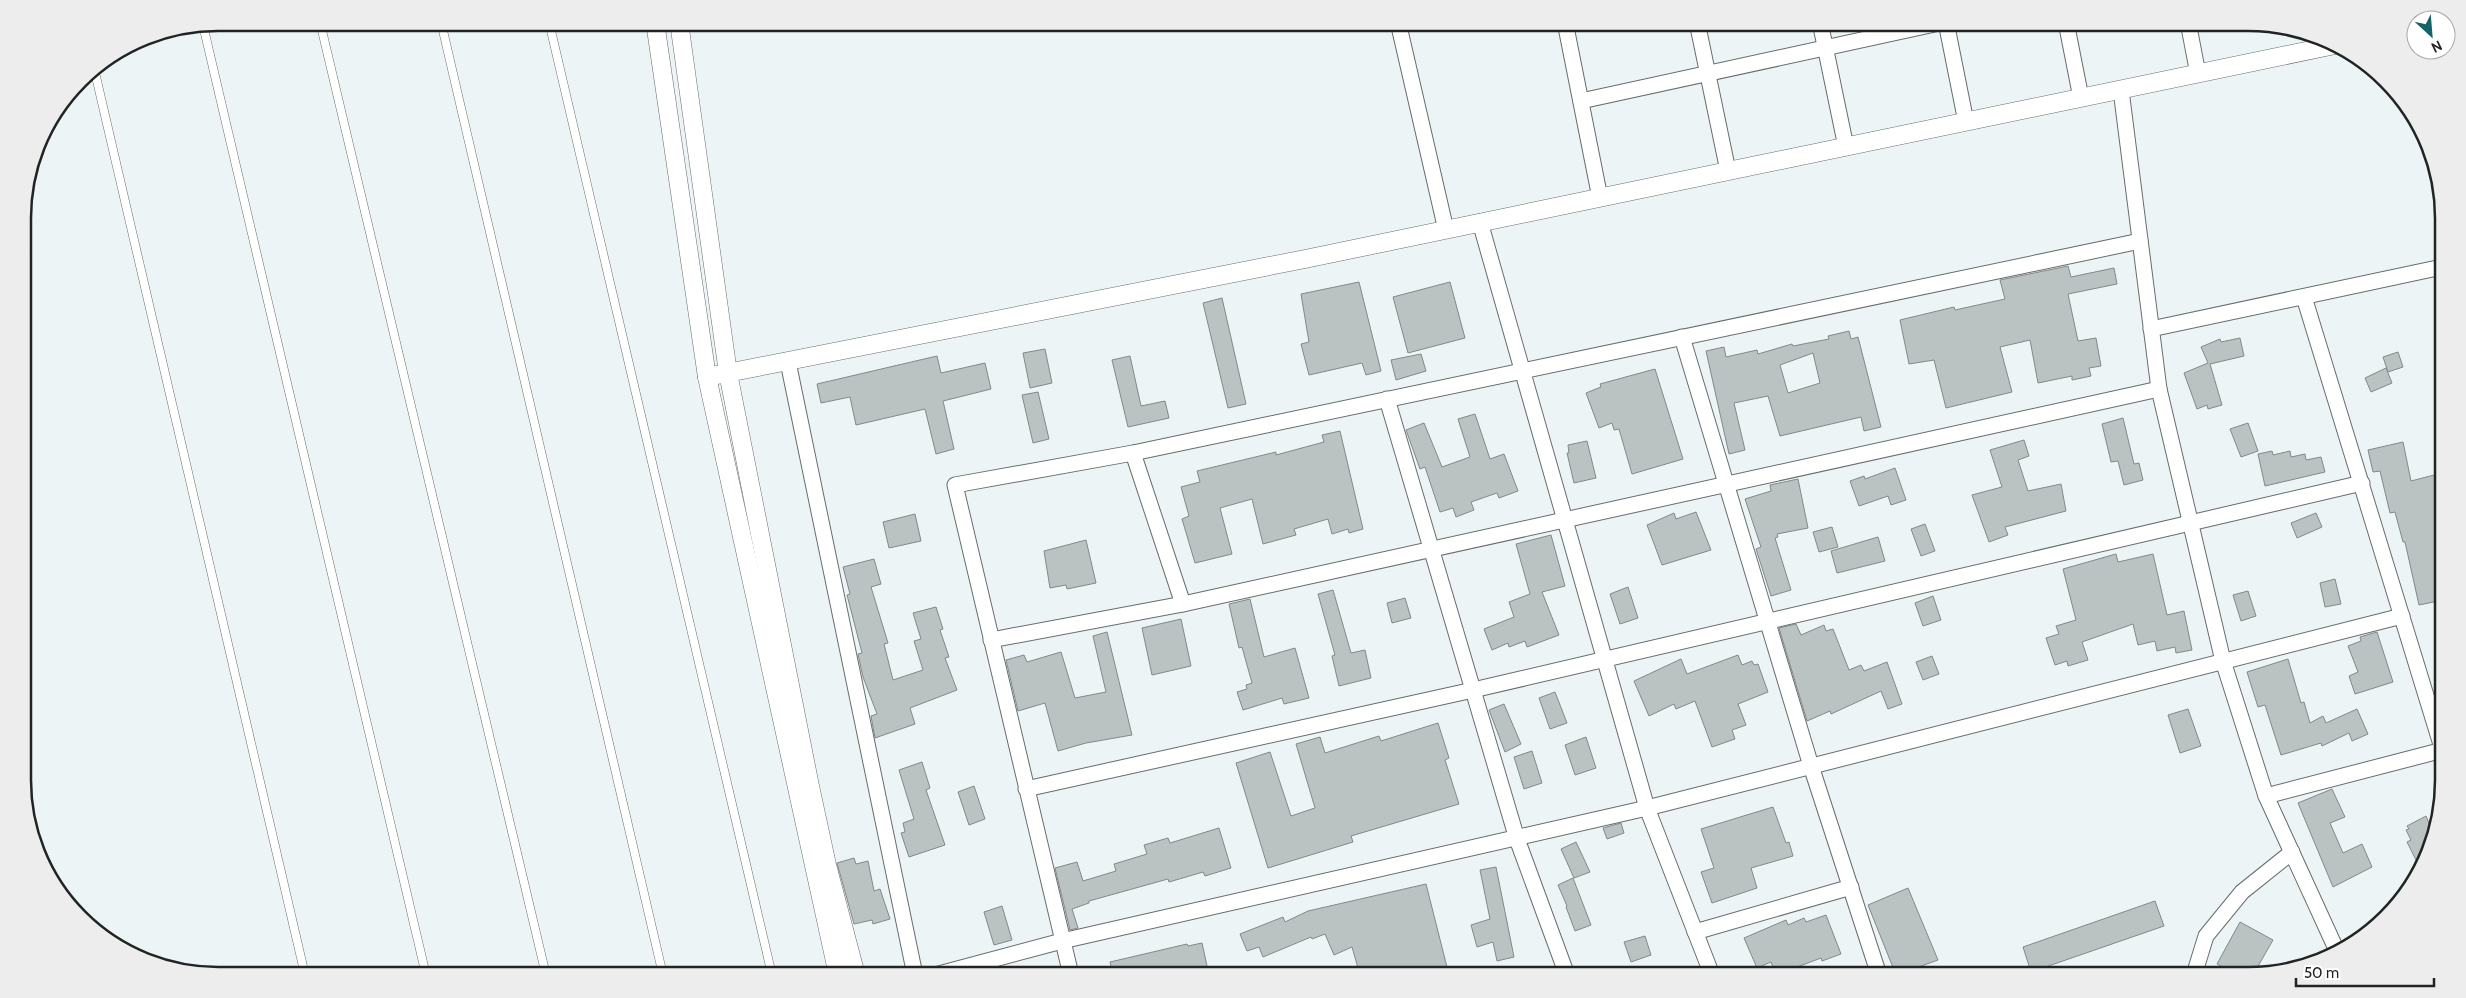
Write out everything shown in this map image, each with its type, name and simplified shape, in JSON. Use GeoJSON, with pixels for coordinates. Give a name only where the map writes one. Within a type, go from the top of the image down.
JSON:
{"type":"FeatureCollection","features":[{"type":"Feature","properties":{"kind":"street"},"geometry":{"type":"LineString","coordinates":[[656,31],[707,378],[836,967]]}},
{"type":"Feature","properties":{"kind":"street"},"geometry":{"type":"LineString","coordinates":[[680,31],[728,373],[810,786],[827,864],[854,967]]}},
{"type":"Feature","properties":{"kind":"street"},"geometry":{"type":"LineString","coordinates":[[1400,31],[1446,230]]}},
{"type":"Feature","properties":{"kind":"street"},"geometry":{"type":"LineString","coordinates":[[1571,31],[1580,101],[1600,198]]}},
{"type":"Feature","properties":{"kind":"street"},"geometry":{"type":"LineString","coordinates":[[1699,31],[1728,171]]}},
{"type":"Feature","properties":{"kind":"street"},"geometry":{"type":"LineString","coordinates":[[1822,31],[1846,147]]}},
{"type":"Feature","properties":{"kind":"street"},"geometry":{"type":"LineString","coordinates":[[1580,101],[1903,31]]}},
{"type":"Feature","properties":{"kind":"street"},"geometry":{"type":"LineString","coordinates":[[1947,31],[1966,122]]}},
{"type":"Feature","properties":{"kind":"street"},"geometry":{"type":"LineString","coordinates":[[2068,31],[2082,98]]}},
{"type":"Feature","properties":{"kind":"street"},"geometry":{"type":"LineString","coordinates":[[2190,31],[2198,74]]}},
{"type":"Feature","properties":{"kind":"street"},"geometry":{"type":"LineString","coordinates":[[707,378],[1446,230],[2198,74],[2321,46]]}},
{"type":"Feature","properties":{"kind":"street"},"geometry":{"type":"LineString","coordinates":[[2120,90],[2159,389],[2223,661],[2266,796],[2334,945]]}},
{"type":"Feature","properties":{"kind":"street"},"geometry":{"type":"LineString","coordinates":[[1480,222],[1647,808],[1709,967]]}},
{"type":"Feature","properties":{"kind":"street"},"geometry":{"type":"LineString","coordinates":[[1069,967],[956,485],[1133,453],[2140,241]]}},
{"type":"Feature","properties":{"kind":"street"},"geometry":{"type":"LineString","coordinates":[[2151,329],[2435,269]]}},
{"type":"Feature","properties":{"kind":"street"},"geometry":{"type":"LineString","coordinates":[[2304,297],[2435,724]]}},
{"type":"Feature","properties":{"kind":"street"},"geometry":{"type":"LineString","coordinates":[[1682,337],[1811,766],[1877,967]]}},
{"type":"Feature","properties":{"kind":"street"},"geometry":{"type":"LineString","coordinates":[[788,362],[914,967]]}},
{"type":"Feature","properties":{"kind":"street"},"geometry":{"type":"LineString","coordinates":[[992,640],[1183,604],[2159,389]]}},
{"type":"Feature","properties":{"kind":"street"},"geometry":{"type":"LineString","coordinates":[[1387,398],[1517,839],[1564,967]]}},
{"type":"Feature","properties":{"kind":"street"},"geometry":{"type":"LineString","coordinates":[[1133,453],[1183,604]]}},
{"type":"Feature","properties":{"kind":"street"},"geometry":{"type":"LineString","coordinates":[[1026,789],[1473,690],[2362,483]]}},
{"type":"Feature","properties":{"kind":"street"},"geometry":{"type":"LineString","coordinates":[[965,967],[1062,941],[1647,808],[2402,616]]}},
{"type":"Feature","properties":{"kind":"street"},"geometry":{"type":"LineString","coordinates":[[2266,796],[2435,752]]}},
{"type":"Feature","properties":{"kind":"street"},"geometry":{"type":"LineString","coordinates":[[2196,967],[2206,936],[2242,892],[2292,852]]}},
{"type":"Feature","properties":{"kind":"street"},"geometry":{"type":"LineString","coordinates":[[1695,932],[1851,888]]}},
{"type":"Feature","properties":{"kind":"lane"},"geometry":{"type":"LineString","coordinates":[[322,31],[544,967]]}},
{"type":"Feature","properties":{"kind":"lane"},"geometry":{"type":"LineString","coordinates":[[444,31],[661,967]]}},
{"type":"Feature","properties":{"kind":"lane"},"geometry":{"type":"LineString","coordinates":[[552,31],[770,967]]}},
{"type":"Feature","properties":{"kind":"lane"},"geometry":{"type":"LineString","coordinates":[[204,32],[424,967]]}},
{"type":"Feature","properties":{"kind":"lane"},"geometry":{"type":"LineString","coordinates":[[96,77],[303,967]]}},
{"type":"Feature","properties":{"kind":"building"},"geometry":{"type":"Polygon","coordinates":[[[2068,266],[2071,277],[2114,268],[2117,284],[2068,294],[2078,341],[2096,338],[2101,366],[2089,368],[2091,376],[2072,380],[2072,376],[2038,383],[2030,340],[2000,347],[2012,392],[1946,408],[1934,360],[1909,364],[1900,320],[1954,307],[1955,310],[2005,299],[2000,280],[2068,266]]]}},
{"type":"Feature","properties":{"kind":"building"},"geometry":{"type":"Polygon","coordinates":[[[1359,282],[1381,371],[1366,375],[1362,363],[1309,375],[1301,344],[1309,342],[1301,294],[1359,282]]]}},
{"type":"Feature","properties":{"kind":"building"},"geometry":{"type":"Polygon","coordinates":[[[1450,282],[1465,338],[1408,353],[1393,297],[1450,282]]]}},
{"type":"Feature","properties":{"kind":"building"},"geometry":{"type":"Polygon","coordinates":[[[1222,298],[1246,404],[1228,408],[1203,303],[1222,298]]]}},
{"type":"Feature","properties":{"kind":"building"},"geometry":{"type":"Polygon","coordinates":[[[1849,331],[1851,339],[1858,337],[1881,427],[1864,431],[1861,417],[1780,436],[1768,396],[1734,403],[1745,450],[1729,454],[1706,351],[1724,347],[1726,357],[1757,350],[1758,354],[1792,344],[1793,346],[1829,339],[1828,336],[1849,331]],[[1813,353],[1780,365],[1788,393],[1820,383],[1813,353]]]}},
{"type":"Feature","properties":{"kind":"building"},"geometry":{"type":"Polygon","coordinates":[[[2240,338],[2244,356],[2210,364],[2222,405],[2208,409],[2207,405],[2197,409],[2184,373],[2208,363],[2201,347],[2220,339],[2221,342],[2240,338]]]}},
{"type":"Feature","properties":{"kind":"building"},"geometry":{"type":"Polygon","coordinates":[[[1045,349],[1052,383],[1030,388],[1023,353],[1045,349]]]}},
{"type":"Feature","properties":{"kind":"building"},"geometry":{"type":"Polygon","coordinates":[[[2398,352],[2403,367],[2388,372],[2383,357],[2398,352]]]}},
{"type":"Feature","properties":{"kind":"building"},"geometry":{"type":"Polygon","coordinates":[[[1421,354],[1426,371],[1396,380],[1391,360],[1421,354]]]}},
{"type":"Feature","properties":{"kind":"building"},"geometry":{"type":"Polygon","coordinates":[[[937,356],[941,373],[985,363],[991,389],[943,401],[954,449],[936,454],[925,409],[856,425],[850,397],[821,403],[817,384],[937,356]]]}},
{"type":"Feature","properties":{"kind":"building"},"geometry":{"type":"Polygon","coordinates":[[[1130,356],[1141,406],[1165,401],[1169,418],[1128,427],[1112,360],[1130,356]]]}},
{"type":"Feature","properties":{"kind":"building"},"geometry":{"type":"Polygon","coordinates":[[[2386,368],[2392,383],[2371,392],[2365,378],[2386,368]]]}},
{"type":"Feature","properties":{"kind":"building"},"geometry":{"type":"Polygon","coordinates":[[[1655,369],[1683,459],[1632,474],[1619,429],[1614,430],[1612,423],[1599,428],[1586,393],[1601,387],[1600,384],[1655,369]]]}},
{"type":"Feature","properties":{"kind":"building"},"geometry":{"type":"Polygon","coordinates":[[[1038,392],[1049,439],[1033,443],[1022,395],[1038,392]]]}},
{"type":"Feature","properties":{"kind":"building"},"geometry":{"type":"Polygon","coordinates":[[[1475,414],[1490,459],[1504,454],[1518,491],[1499,498],[1497,493],[1471,502],[1474,510],[1456,517],[1453,508],[1440,512],[1425,467],[1420,469],[1406,430],[1424,423],[1442,467],[1470,457],[1458,419],[1475,414]]]}},
{"type":"Feature","properties":{"kind":"building"},"geometry":{"type":"Polygon","coordinates":[[[2123,418],[2134,464],[2139,463],[2143,480],[2124,485],[2118,461],[2111,462],[2102,424],[2123,418]]]}},
{"type":"Feature","properties":{"kind":"building"},"geometry":{"type":"Polygon","coordinates":[[[2248,423],[2258,451],[2241,457],[2230,429],[2248,423]]]}},
{"type":"Feature","properties":{"kind":"building"},"geometry":{"type":"Polygon","coordinates":[[[1340,431],[1363,529],[1349,533],[1348,529],[1332,534],[1328,519],[1294,529],[1296,535],[1263,544],[1252,499],[1220,508],[1232,554],[1195,563],[1182,519],[1189,516],[1181,487],[1200,482],[1197,471],[1276,452],[1276,455],[1324,442],[1322,435],[1340,431]]]}},
{"type":"Feature","properties":{"kind":"building"},"geometry":{"type":"Polygon","coordinates":[[[2024,440],[2029,456],[2018,460],[2028,491],[2061,484],[2066,511],[2005,527],[2008,535],[1989,542],[1972,495],[2002,487],[1990,450],[2024,440]]]}},
{"type":"Feature","properties":{"kind":"building"},"geometry":{"type":"Polygon","coordinates":[[[1587,441],[1596,478],[1574,483],[1567,453],[1569,453],[1568,445],[1587,441]]]}},
{"type":"Feature","properties":{"kind":"building"},"geometry":{"type":"Polygon","coordinates":[[[2403,442],[2411,481],[2435,475],[2435,602],[2419,605],[2405,542],[2403,542],[2395,512],[2390,513],[2380,471],[2373,472],[2368,450],[2403,442]]]}},
{"type":"Feature","properties":{"kind":"building"},"geometry":{"type":"Polygon","coordinates":[[[2272,451],[2273,455],[2290,451],[2291,457],[2305,454],[2306,460],[2321,457],[2325,472],[2265,486],[2258,454],[2272,451]]]}},
{"type":"Feature","properties":{"kind":"building"},"geometry":{"type":"Polygon","coordinates":[[[1895,468],[1906,500],[1891,505],[1888,496],[1859,506],[1850,481],[1864,476],[1865,479],[1895,468]]]}},
{"type":"Feature","properties":{"kind":"building"},"geometry":{"type":"Polygon","coordinates":[[[1798,479],[1808,528],[1777,534],[1778,537],[1775,538],[1791,590],[1771,596],[1756,549],[1761,547],[1745,499],[1771,491],[1770,485],[1798,479]]]}},
{"type":"Feature","properties":{"kind":"building"},"geometry":{"type":"Polygon","coordinates":[[[1696,512],[1711,550],[1662,565],[1647,525],[1674,513],[1676,519],[1696,512]]]}},
{"type":"Feature","properties":{"kind":"building"},"geometry":{"type":"Polygon","coordinates":[[[2316,513],[2322,527],[2297,538],[2291,523],[2316,513]]]}},
{"type":"Feature","properties":{"kind":"building"},"geometry":{"type":"Polygon","coordinates":[[[915,514],[921,541],[889,548],[883,522],[915,514]]]}},
{"type":"Feature","properties":{"kind":"building"},"geometry":{"type":"Polygon","coordinates":[[[1925,524],[1935,551],[1921,556],[1911,529],[1925,524]]]}},
{"type":"Feature","properties":{"kind":"building"},"geometry":{"type":"Polygon","coordinates":[[[1832,527],[1838,547],[1819,552],[1813,532],[1832,527]]]}},
{"type":"Feature","properties":{"kind":"building"},"geometry":{"type":"Polygon","coordinates":[[[1551,535],[1565,586],[1542,592],[1559,635],[1527,647],[1525,641],[1509,647],[1508,643],[1492,650],[1484,629],[1514,617],[1509,602],[1530,594],[1516,544],[1551,535]]]}},
{"type":"Feature","properties":{"kind":"building"},"geometry":{"type":"Polygon","coordinates":[[[1878,537],[1885,561],[1837,573],[1831,551],[1878,537]]]}},
{"type":"Feature","properties":{"kind":"building"},"geometry":{"type":"Polygon","coordinates":[[[1086,540],[1096,583],[1067,589],[1066,585],[1050,588],[1044,551],[1086,540]]]}},
{"type":"Feature","properties":{"kind":"building"},"geometry":{"type":"Polygon","coordinates":[[[2116,554],[2118,562],[2153,554],[2167,615],[2184,611],[2192,650],[2176,653],[2175,647],[2157,651],[2155,641],[2138,645],[2133,624],[2082,642],[2088,660],[2068,666],[2067,661],[2055,665],[2046,638],[2059,634],[2056,626],[2076,620],[2063,569],[2116,554]]]}},
{"type":"Feature","properties":{"kind":"building"},"geometry":{"type":"Polygon","coordinates":[[[874,559],[881,584],[871,587],[888,643],[884,644],[893,680],[923,670],[914,641],[921,639],[913,613],[936,607],[943,629],[940,630],[949,657],[945,658],[957,690],[910,708],[915,724],[875,738],[871,716],[877,714],[863,677],[858,654],[862,653],[847,595],[850,594],[843,567],[874,559]]]}},
{"type":"Feature","properties":{"kind":"building"},"geometry":{"type":"Polygon","coordinates":[[[2335,579],[2341,604],[2325,607],[2320,583],[2335,579]]]}},
{"type":"Feature","properties":{"kind":"building"},"geometry":{"type":"Polygon","coordinates":[[[1628,587],[1638,618],[1620,624],[1610,594],[1628,587]]]}},
{"type":"Feature","properties":{"kind":"building"},"geometry":{"type":"Polygon","coordinates":[[[1333,590],[1351,653],[1365,650],[1371,678],[1339,686],[1332,656],[1335,655],[1318,594],[1333,590]]]}},
{"type":"Feature","properties":{"kind":"building"},"geometry":{"type":"Polygon","coordinates":[[[2248,591],[2256,616],[2241,621],[2233,595],[2248,591]]]}},
{"type":"Feature","properties":{"kind":"building"},"geometry":{"type":"Polygon","coordinates":[[[1933,596],[1941,620],[1923,626],[1915,603],[1933,596]]]}},
{"type":"Feature","properties":{"kind":"building"},"geometry":{"type":"Polygon","coordinates":[[[1405,598],[1411,618],[1392,623],[1387,603],[1405,598]]]}},
{"type":"Feature","properties":{"kind":"building"},"geometry":{"type":"Polygon","coordinates":[[[1250,599],[1264,657],[1295,648],[1309,698],[1284,704],[1282,698],[1243,710],[1237,692],[1247,689],[1246,685],[1252,683],[1242,647],[1239,648],[1229,604],[1250,599]]]}},
{"type":"Feature","properties":{"kind":"building"},"geometry":{"type":"Polygon","coordinates":[[[1181,619],[1191,666],[1152,675],[1142,628],[1181,619]]]}},
{"type":"Feature","properties":{"kind":"building"},"geometry":{"type":"Polygon","coordinates":[[[1796,624],[1801,635],[1824,625],[1826,631],[1833,629],[1849,670],[1861,665],[1864,671],[1887,662],[1902,704],[1888,709],[1881,691],[1831,714],[1830,711],[1807,721],[1779,628],[1796,624]]]}},
{"type":"Feature","properties":{"kind":"building"},"geometry":{"type":"Polygon","coordinates":[[[1107,632],[1132,735],[1086,743],[1058,751],[1045,703],[1018,711],[1006,660],[1024,655],[1027,662],[1061,652],[1075,698],[1106,692],[1093,636],[1107,632]]]}},
{"type":"Feature","properties":{"kind":"building"},"geometry":{"type":"Polygon","coordinates":[[[2377,632],[2393,682],[2355,694],[2349,676],[2358,672],[2348,646],[2361,641],[2360,637],[2377,632]]]}},
{"type":"Feature","properties":{"kind":"building"},"geometry":{"type":"Polygon","coordinates":[[[1738,655],[1742,665],[1752,661],[1754,665],[1758,664],[1768,692],[1738,704],[1746,725],[1732,730],[1735,739],[1712,747],[1695,701],[1676,709],[1674,704],[1649,716],[1634,681],[1681,659],[1687,674],[1738,655]]]}},
{"type":"Feature","properties":{"kind":"building"},"geometry":{"type":"Polygon","coordinates":[[[1932,656],[1939,674],[1923,680],[1916,662],[1932,656]]]}},
{"type":"Feature","properties":{"kind":"building"},"geometry":{"type":"Polygon","coordinates":[[[2288,659],[2301,703],[2304,702],[2310,723],[2323,716],[2326,723],[2357,709],[2368,734],[2352,741],[2349,733],[2322,746],[2321,743],[2281,755],[2265,705],[2258,707],[2247,672],[2288,659]]]}},
{"type":"Feature","properties":{"kind":"building"},"geometry":{"type":"Polygon","coordinates":[[[1555,692],[1567,723],[1550,729],[1539,698],[1555,692]]]}},
{"type":"Feature","properties":{"kind":"building"},"geometry":{"type":"Polygon","coordinates":[[[1504,704],[1521,744],[1505,752],[1489,710],[1504,704]]]}},
{"type":"Feature","properties":{"kind":"building"},"geometry":{"type":"Polygon","coordinates":[[[2188,709],[2201,746],[2180,753],[2168,715],[2188,709]]]}},
{"type":"Feature","properties":{"kind":"building"},"geometry":{"type":"Polygon","coordinates":[[[1438,723],[1449,758],[1445,760],[1459,804],[1351,836],[1353,842],[1268,868],[1236,763],[1270,752],[1291,816],[1315,808],[1296,744],[1320,737],[1325,753],[1379,736],[1381,741],[1438,723]]]}},
{"type":"Feature","properties":{"kind":"building"},"geometry":{"type":"Polygon","coordinates":[[[1586,737],[1596,768],[1575,775],[1565,745],[1586,737]]]}},
{"type":"Feature","properties":{"kind":"building"},"geometry":{"type":"Polygon","coordinates":[[[1532,751],[1542,783],[1524,789],[1514,757],[1532,751]]]}},
{"type":"Feature","properties":{"kind":"building"},"geometry":{"type":"Polygon","coordinates":[[[922,762],[930,788],[926,790],[945,845],[909,857],[901,833],[905,832],[903,823],[914,819],[899,770],[922,762]]]}},
{"type":"Feature","properties":{"kind":"building"},"geometry":{"type":"Polygon","coordinates":[[[974,786],[985,819],[969,825],[958,792],[974,786]]]}},
{"type":"Feature","properties":{"kind":"building"},"geometry":{"type":"Polygon","coordinates":[[[2332,789],[2345,817],[2330,823],[2343,853],[2362,844],[2372,867],[2333,887],[2298,803],[2332,789]]]}},
{"type":"Feature","properties":{"kind":"building"},"geometry":{"type":"Polygon","coordinates":[[[1773,807],[1786,843],[1789,842],[1793,856],[1751,868],[1757,888],[1712,903],[1701,872],[1714,868],[1701,829],[1773,807]]]}},
{"type":"Feature","properties":{"kind":"building"},"geometry":{"type":"Polygon","coordinates":[[[2426,816],[2429,823],[2425,840],[2416,860],[2407,842],[2411,840],[2406,830],[2409,829],[2407,826],[2426,816]]]}},
{"type":"Feature","properties":{"kind":"building"},"geometry":{"type":"Polygon","coordinates":[[[1621,823],[1624,833],[1607,839],[1603,828],[1621,823]]]}},
{"type":"Feature","properties":{"kind":"building"},"geometry":{"type":"Polygon","coordinates":[[[1219,828],[1231,868],[1205,876],[1203,872],[1169,882],[1168,879],[1089,901],[1089,903],[1072,909],[1078,928],[1070,930],[1055,868],[1077,862],[1083,881],[1116,871],[1114,864],[1147,854],[1144,845],[1168,838],[1170,843],[1219,828]]]}},
{"type":"Feature","properties":{"kind":"building"},"geometry":{"type":"Polygon","coordinates":[[[1576,842],[1590,872],[1574,878],[1561,849],[1576,842]]]}},
{"type":"Feature","properties":{"kind":"building"},"geometry":{"type":"Polygon","coordinates":[[[854,858],[856,864],[868,861],[874,891],[880,889],[890,919],[873,924],[872,920],[854,924],[837,863],[854,858]]]}},
{"type":"Feature","properties":{"kind":"building"},"geometry":{"type":"Polygon","coordinates":[[[1496,867],[1514,957],[1497,961],[1493,942],[1477,947],[1471,925],[1490,919],[1480,870],[1496,867]]]}},
{"type":"Feature","properties":{"kind":"building"},"geometry":{"type":"Polygon","coordinates":[[[1573,878],[1591,925],[1575,931],[1558,885],[1573,878]]]}},
{"type":"Feature","properties":{"kind":"building"},"geometry":{"type":"Polygon","coordinates":[[[1426,884],[1447,967],[1358,967],[1352,947],[1334,955],[1325,934],[1312,939],[1311,937],[1263,957],[1259,947],[1247,951],[1240,934],[1283,917],[1285,922],[1308,911],[1426,884]]]}},
{"type":"Feature","properties":{"kind":"building"},"geometry":{"type":"Polygon","coordinates":[[[1908,888],[1938,960],[1918,967],[1893,967],[1868,905],[1908,888]]]}},
{"type":"Feature","properties":{"kind":"building"},"geometry":{"type":"Polygon","coordinates":[[[2155,901],[2164,926],[2045,967],[2029,967],[2023,947],[2155,901]]]}},
{"type":"Feature","properties":{"kind":"building"},"geometry":{"type":"Polygon","coordinates":[[[1002,906],[1012,940],[994,945],[984,912],[1002,906]]]}},
{"type":"Feature","properties":{"kind":"building"},"geometry":{"type":"Polygon","coordinates":[[[1826,915],[1841,954],[1822,961],[1821,958],[1797,967],[1773,967],[1771,962],[1757,967],[1744,938],[1786,920],[1788,925],[1804,918],[1806,922],[1826,915]]]}},
{"type":"Feature","properties":{"kind":"building"},"geometry":{"type":"Polygon","coordinates":[[[2240,922],[2273,940],[2258,966],[2223,967],[2217,964],[2240,922]]]}},
{"type":"Feature","properties":{"kind":"building"},"geometry":{"type":"Polygon","coordinates":[[[1645,936],[1651,955],[1631,962],[1624,942],[1645,936]]]}},
{"type":"Feature","properties":{"kind":"building"},"geometry":{"type":"Polygon","coordinates":[[[1202,943],[1207,967],[1111,967],[1110,962],[1187,944],[1188,946],[1202,943]]]}}]}
